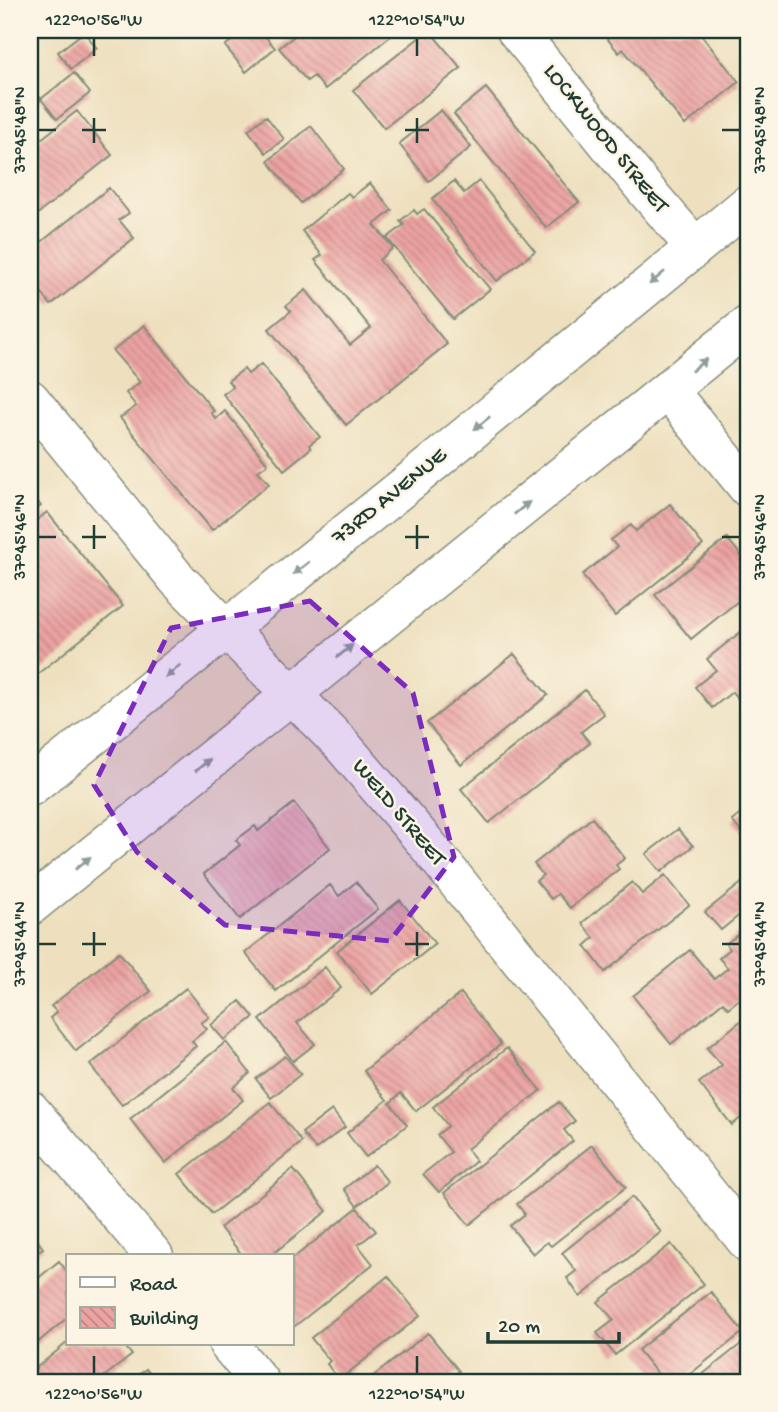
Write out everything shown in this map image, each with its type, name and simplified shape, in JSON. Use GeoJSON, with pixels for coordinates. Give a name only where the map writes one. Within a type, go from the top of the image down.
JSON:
{"type":"FeatureCollection","features":[{"type":"Feature","properties":{"kind":"main road","name":"LOCKWOOD STREET"},"geometry":{"type":"LineString","coordinates":[[516,30],[695,247]]}},
{"type":"Feature","properties":{"kind":"main road","name":"73RD AVENUE"},"geometry":{"type":"LineString","coordinates":[[30,787],[412,480],[748,204]]}},
{"type":"Feature","properties":{"kind":"main road"},"geometry":{"type":"LineString","coordinates":[[30,906],[748,325]]}},
{"type":"Feature","properties":{"kind":"main road"},"geometry":{"type":"LineString","coordinates":[[668,390],[748,488]]}},
{"type":"Feature","properties":{"kind":"main road","name":"WELD STREET"},"geometry":{"type":"LineString","coordinates":[[30,399],[159,558],[341,744],[425,842],[748,1243]]}},
{"type":"Feature","properties":{"kind":"main road"},"geometry":{"type":"LineString","coordinates":[[30,1110],[152,1254]]}},
{"type":"Feature","properties":{"kind":"main road"},"geometry":{"type":"LineString","coordinates":[[230,1346],[260,1382]]}},
{"type":"Feature","properties":{"kind":"highlighted area"},"geometry":{"type":"Polygon","coordinates":[[[310,601],[413,693],[454,857],[390,941],[225,925],[137,852],[94,785],[171,628],[310,601]]]}},
{"type":"Feature","properties":{"kind":"building"},"geometry":{"type":"Polygon","coordinates":[[[245,30],[260,30],[275,48],[246,72],[225,46],[245,30]]]}},
{"type":"Feature","properties":{"kind":"building"},"geometry":{"type":"Polygon","coordinates":[[[302,30],[398,30],[325,89],[314,76],[307,81],[279,48],[302,30]]]}},
{"type":"Feature","properties":{"kind":"building"},"geometry":{"type":"Polygon","coordinates":[[[429,30],[461,68],[384,128],[353,90],[429,30]]]}},
{"type":"Feature","properties":{"kind":"building"},"geometry":{"type":"Polygon","coordinates":[[[600,30],[697,30],[739,82],[685,125],[623,49],[619,53],[600,30]]]}},
{"type":"Feature","properties":{"kind":"building"},"geometry":{"type":"Polygon","coordinates":[[[84,32],[97,48],[71,69],[58,52],[84,32]]]}},
{"type":"Feature","properties":{"kind":"building"},"geometry":{"type":"Polygon","coordinates":[[[74,73],[90,93],[57,119],[41,99],[74,73]]]}},
{"type":"Feature","properties":{"kind":"building"},"geometry":{"type":"Polygon","coordinates":[[[30,85],[41,99],[30,109],[30,85]]]}},
{"type":"Feature","properties":{"kind":"building"},"geometry":{"type":"Polygon","coordinates":[[[486,88],[579,202],[546,228],[454,114],[486,88]]]}},
{"type":"Feature","properties":{"kind":"building"},"geometry":{"type":"Polygon","coordinates":[[[441,110],[471,147],[429,181],[399,144],[441,110]]]}},
{"type":"Feature","properties":{"kind":"building"},"geometry":{"type":"Polygon","coordinates":[[[77,111],[112,155],[30,220],[30,145],[31,147],[77,111]]]}},
{"type":"Feature","properties":{"kind":"building"},"geometry":{"type":"Polygon","coordinates":[[[266,116],[284,139],[266,153],[248,130],[266,116]]]}},
{"type":"Feature","properties":{"kind":"building"},"geometry":{"type":"Polygon","coordinates":[[[311,126],[344,169],[301,203],[268,161],[311,126]]]}},
{"type":"Feature","properties":{"kind":"building"},"geometry":{"type":"Polygon","coordinates":[[[454,181],[464,193],[479,181],[535,251],[497,281],[432,199],[454,181]]]}},
{"type":"Feature","properties":{"kind":"building"},"geometry":{"type":"Polygon","coordinates":[[[370,183],[392,210],[374,225],[393,248],[379,260],[447,344],[346,425],[269,329],[291,311],[286,306],[306,290],[350,345],[371,328],[315,260],[322,255],[302,231],[348,193],[352,197],[370,183]]]}},
{"type":"Feature","properties":{"kind":"building"},"geometry":{"type":"Polygon","coordinates":[[[109,188],[129,213],[119,220],[134,238],[51,305],[30,278],[30,251],[109,188]]]}},
{"type":"Feature","properties":{"kind":"building"},"geometry":{"type":"Polygon","coordinates":[[[424,209],[490,289],[453,319],[387,238],[404,225],[400,221],[414,210],[417,214],[424,209]]]}},
{"type":"Feature","properties":{"kind":"building"},"geometry":{"type":"Polygon","coordinates":[[[144,325],[214,411],[211,413],[216,419],[225,411],[268,464],[258,471],[269,484],[212,530],[120,418],[136,406],[126,393],[140,382],[113,351],[144,325]]]}},
{"type":"Feature","properties":{"kind":"building"},"geometry":{"type":"Polygon","coordinates":[[[261,364],[320,437],[284,470],[223,394],[233,387],[228,381],[244,369],[248,374],[261,364]]]}},
{"type":"Feature","properties":{"kind":"building"},"geometry":{"type":"Polygon","coordinates":[[[30,492],[41,506],[30,515],[30,492]]]}},
{"type":"Feature","properties":{"kind":"building"},"geometry":{"type":"Polygon","coordinates":[[[670,504],[703,545],[615,616],[582,575],[617,547],[611,540],[631,525],[636,531],[670,504]]]}},
{"type":"Feature","properties":{"kind":"building"},"geometry":{"type":"Polygon","coordinates":[[[47,512],[123,606],[30,680],[30,526],[47,512]]]}},
{"type":"Feature","properties":{"kind":"building"},"geometry":{"type":"Polygon","coordinates":[[[727,538],[748,564],[748,593],[691,639],[655,595],[727,538]]]}},
{"type":"Feature","properties":{"kind":"building"},"geometry":{"type":"Polygon","coordinates":[[[748,626],[748,697],[742,703],[732,692],[712,708],[695,687],[716,670],[707,659],[748,626]]]}},
{"type":"Feature","properties":{"kind":"building"},"geometry":{"type":"Polygon","coordinates":[[[514,654],[548,695],[461,765],[427,723],[514,654]]]}},
{"type":"Feature","properties":{"kind":"building"},"geometry":{"type":"Polygon","coordinates":[[[585,690],[604,714],[581,732],[590,743],[489,823],[461,789],[585,690]]]}},
{"type":"Feature","properties":{"kind":"building"},"geometry":{"type":"Polygon","coordinates":[[[294,803],[330,848],[240,919],[204,874],[240,845],[236,840],[255,826],[258,831],[294,803]]]}},
{"type":"Feature","properties":{"kind":"building"},"geometry":{"type":"Polygon","coordinates":[[[748,808],[748,840],[732,821],[748,808]]]}},
{"type":"Feature","properties":{"kind":"building"},"geometry":{"type":"Polygon","coordinates":[[[592,818],[625,858],[616,865],[619,869],[570,908],[558,894],[551,899],[536,881],[543,875],[534,864],[592,818]]]}},
{"type":"Feature","properties":{"kind":"building"},"geometry":{"type":"Polygon","coordinates":[[[678,829],[693,846],[661,872],[646,854],[678,829]]]}},
{"type":"Feature","properties":{"kind":"building"},"geometry":{"type":"Polygon","coordinates":[[[665,875],[689,905],[605,972],[585,946],[594,938],[582,923],[632,882],[642,894],[665,875]]]}},
{"type":"Feature","properties":{"kind":"building"},"geometry":{"type":"Polygon","coordinates":[[[748,878],[748,908],[721,930],[705,912],[748,878]]]}},
{"type":"Feature","properties":{"kind":"building"},"geometry":{"type":"Polygon","coordinates":[[[356,882],[378,909],[276,991],[245,953],[330,885],[339,896],[356,882]]]}},
{"type":"Feature","properties":{"kind":"building"},"geometry":{"type":"Polygon","coordinates":[[[400,900],[435,944],[372,994],[337,951],[400,900]]]}},
{"type":"Feature","properties":{"kind":"building"},"geometry":{"type":"Polygon","coordinates":[[[748,926],[748,995],[747,993],[728,1008],[723,1002],[671,1044],[633,996],[690,950],[714,979],[728,968],[719,958],[730,949],[726,944],[748,926]]]}},
{"type":"Feature","properties":{"kind":"building"},"geometry":{"type":"Polygon","coordinates":[[[119,952],[151,991],[76,1051],[50,1018],[57,1012],[51,1006],[119,952]]]}},
{"type":"Feature","properties":{"kind":"building"},"geometry":{"type":"Polygon","coordinates":[[[325,967],[341,988],[297,1023],[315,1044],[293,1061],[260,1020],[325,967]]]}},
{"type":"Feature","properties":{"kind":"building"},"geometry":{"type":"Polygon","coordinates":[[[186,988],[209,1017],[201,1023],[207,1029],[192,1041],[196,1046],[122,1105],[90,1065],[186,988]]]}},
{"type":"Feature","properties":{"kind":"building"},"geometry":{"type":"Polygon","coordinates":[[[461,993],[501,1044],[416,1111],[401,1093],[390,1103],[407,1125],[366,1157],[347,1133],[387,1100],[364,1071],[461,993]]]}},
{"type":"Feature","properties":{"kind":"building"},"geometry":{"type":"Polygon","coordinates":[[[240,1001],[254,1017],[224,1040],[211,1025],[240,1001]]]}},
{"type":"Feature","properties":{"kind":"building"},"geometry":{"type":"Polygon","coordinates":[[[748,1015],[748,1112],[732,1125],[699,1083],[722,1065],[707,1048],[748,1015]]]}},
{"type":"Feature","properties":{"kind":"building"},"geometry":{"type":"Polygon","coordinates":[[[226,1042],[250,1073],[233,1088],[243,1100],[165,1163],[130,1119],[226,1042]]]}},
{"type":"Feature","properties":{"kind":"building"},"geometry":{"type":"Polygon","coordinates":[[[507,1048],[541,1090],[467,1149],[476,1161],[439,1192],[423,1174],[451,1152],[437,1135],[448,1126],[433,1107],[507,1048]]]}},
{"type":"Feature","properties":{"kind":"building"},"geometry":{"type":"Polygon","coordinates":[[[285,1056],[301,1074],[271,1098],[256,1079],[285,1056]]]}},
{"type":"Feature","properties":{"kind":"building"},"geometry":{"type":"Polygon","coordinates":[[[270,1102],[302,1142],[212,1214],[179,1174],[270,1102]]]}},
{"type":"Feature","properties":{"kind":"building"},"geometry":{"type":"Polygon","coordinates":[[[559,1102],[575,1121],[564,1130],[573,1141],[469,1225],[444,1193],[559,1102]]]}},
{"type":"Feature","properties":{"kind":"building"},"geometry":{"type":"Polygon","coordinates":[[[332,1110],[345,1127],[316,1149],[302,1133],[332,1110]]]}},
{"type":"Feature","properties":{"kind":"building"},"geometry":{"type":"Polygon","coordinates":[[[592,1145],[626,1187],[551,1246],[547,1242],[533,1254],[510,1226],[525,1214],[517,1204],[592,1145]]]}},
{"type":"Feature","properties":{"kind":"building"},"geometry":{"type":"Polygon","coordinates":[[[374,1165],[388,1182],[357,1206],[344,1189],[374,1165]]]}},
{"type":"Feature","properties":{"kind":"building"},"geometry":{"type":"Polygon","coordinates":[[[293,1169],[327,1211],[273,1254],[241,1254],[220,1228],[293,1169]]]}},
{"type":"Feature","properties":{"kind":"building"},"geometry":{"type":"Polygon","coordinates":[[[632,1197],[661,1232],[580,1297],[567,1278],[576,1271],[562,1253],[632,1197]]]}},
{"type":"Feature","properties":{"kind":"building"},"geometry":{"type":"Polygon","coordinates":[[[357,1208],[376,1231],[358,1245],[373,1264],[295,1326],[294,1257],[357,1208]]]}},
{"type":"Feature","properties":{"kind":"building"},"geometry":{"type":"Polygon","coordinates":[[[30,1231],[43,1248],[30,1258],[30,1231]]]}},
{"type":"Feature","properties":{"kind":"building"},"geometry":{"type":"Polygon","coordinates":[[[671,1244],[704,1284],[615,1355],[597,1333],[614,1320],[598,1302],[671,1244]]]}},
{"type":"Feature","properties":{"kind":"building"},"geometry":{"type":"Polygon","coordinates":[[[59,1261],[66,1270],[66,1319],[30,1349],[30,1285],[59,1261]]]}},
{"type":"Feature","properties":{"kind":"building"},"geometry":{"type":"Polygon","coordinates":[[[388,1276],[420,1316],[339,1380],[327,1364],[330,1361],[311,1338],[388,1276]]]}},
{"type":"Feature","properties":{"kind":"building"},"geometry":{"type":"Polygon","coordinates":[[[711,1292],[743,1332],[680,1382],[664,1382],[638,1350],[711,1292]]]}},
{"type":"Feature","properties":{"kind":"building"},"geometry":{"type":"Polygon","coordinates":[[[428,1333],[459,1371],[446,1382],[366,1382],[428,1333]]]}},
{"type":"Feature","properties":{"kind":"building"},"geometry":{"type":"Polygon","coordinates":[[[746,1340],[748,1382],[693,1382],[746,1340]]]}},
{"type":"Feature","properties":{"kind":"building"},"geometry":{"type":"Polygon","coordinates":[[[66,1344],[66,1346],[125,1346],[132,1355],[97,1382],[31,1382],[30,1373],[66,1344]]]}},
{"type":"Feature","properties":{"kind":"building"},"geometry":{"type":"Polygon","coordinates":[[[146,1369],[157,1382],[130,1382],[146,1369]]]}}]}
